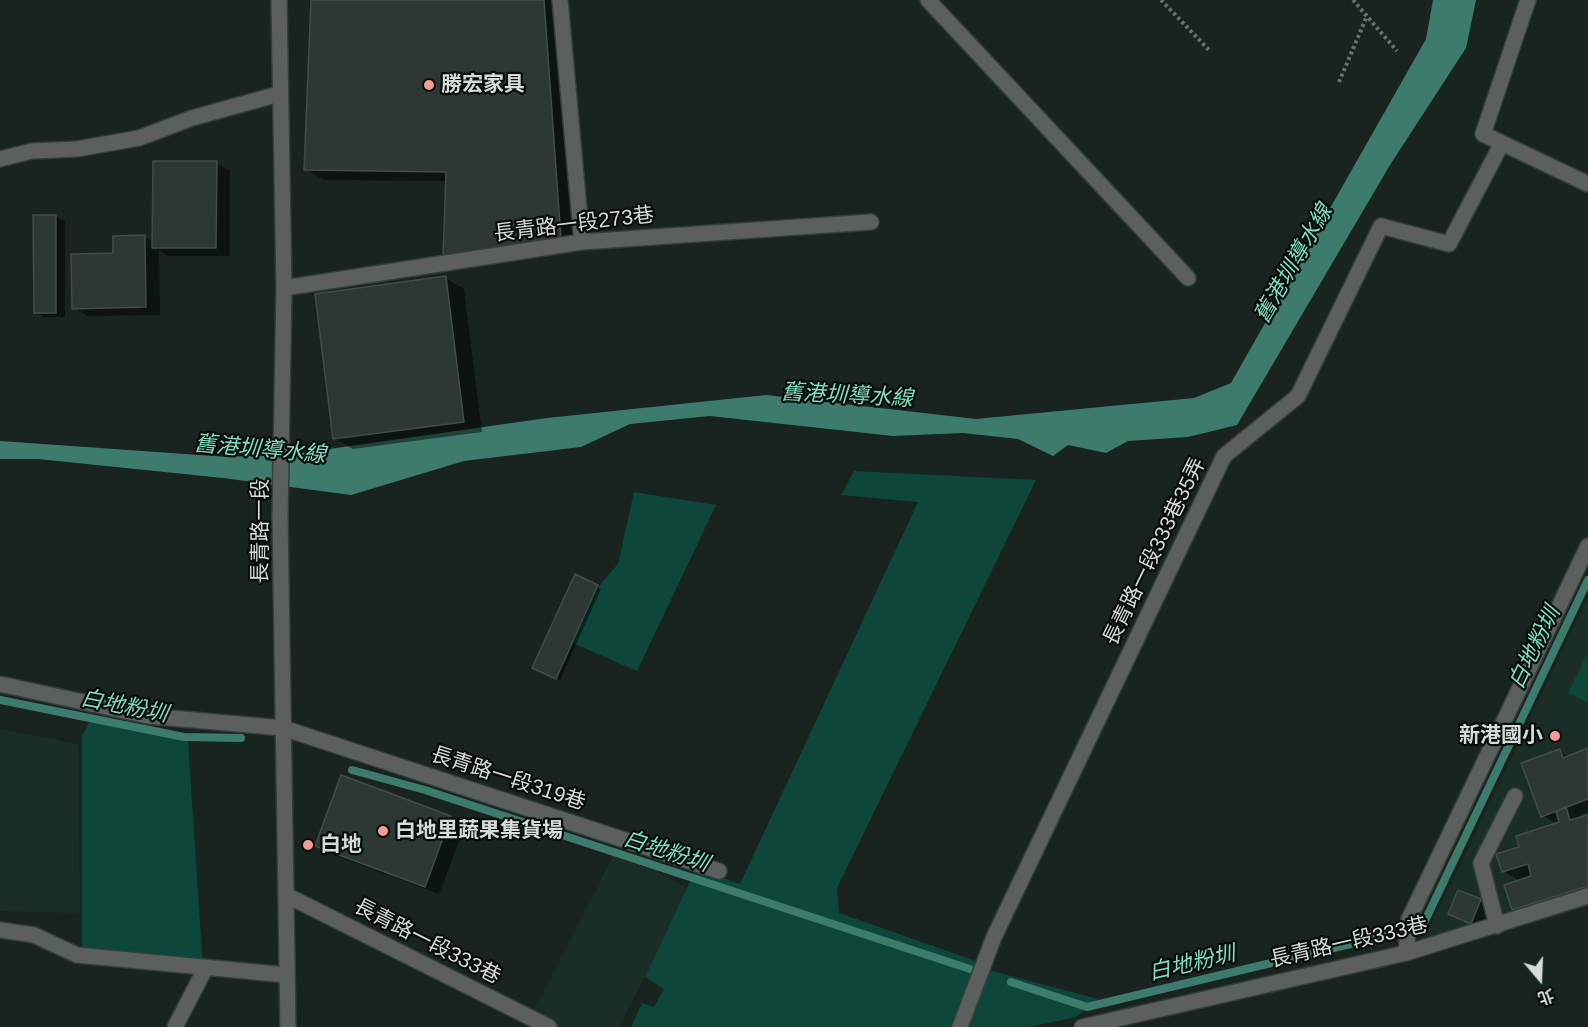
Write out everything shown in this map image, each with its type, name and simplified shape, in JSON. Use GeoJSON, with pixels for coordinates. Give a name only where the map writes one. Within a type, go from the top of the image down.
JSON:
{"type":"FeatureCollection","features":[{"type":"Feature","properties":{"kind":"street","name":"長青路一段"},"geometry":{"type":"LineString","coordinates":[[279,0],[284,288],[280,516],[288,1027]]}},
{"type":"Feature","properties":{"kind":"street"},"geometry":{"type":"LineString","coordinates":[[560,0],[582,242]]}},
{"type":"Feature","properties":{"kind":"street"},"geometry":{"type":"LineString","coordinates":[[928,0],[1188,278]]}},
{"type":"Feature","properties":{"kind":"street"},"geometry":{"type":"LineString","coordinates":[[1528,0],[1483,134],[1588,184]]}},
{"type":"Feature","properties":{"kind":"street"},"geometry":{"type":"LineString","coordinates":[[0,159],[32,151],[77,149],[140,138],[192,118],[279,94]]}},
{"type":"Feature","properties":{"kind":"street","name":"長青路一段333巷35弄"},"geometry":{"type":"LineString","coordinates":[[960,1027],[994,937],[1224,456],[1298,396],[1381,226],[1449,244],[1502,143]]}},
{"type":"Feature","properties":{"kind":"street","name":"長青路一段273巷"},"geometry":{"type":"LineString","coordinates":[[284,288],[582,242],[872,222]]}},
{"type":"Feature","properties":{"kind":"street"},"geometry":{"type":"LineString","coordinates":[[1406,953],[1409,919],[1588,546]]}},
{"type":"Feature","properties":{"kind":"street","name":"長青路一段319巷"},"geometry":{"type":"LineString","coordinates":[[0,684],[148,716],[283,728],[719,871]]}},
{"type":"Feature","properties":{"kind":"street"},"geometry":{"type":"LineString","coordinates":[[1497,926],[1481,863],[1515,796]]}},
{"type":"Feature","properties":{"kind":"street","name":"長青路一段333巷"},"geometry":{"type":"LineString","coordinates":[[286,895],[549,1027]]}},
{"type":"Feature","properties":{"kind":"street","name":"長青路一段333巷"},"geometry":{"type":"LineString","coordinates":[[1082,1027],[1120,1022],[1406,953],[1588,896]]}},
{"type":"Feature","properties":{"kind":"street"},"geometry":{"type":"LineString","coordinates":[[0,930],[34,935],[76,955],[287,975]]}},
{"type":"Feature","properties":{"kind":"street"},"geometry":{"type":"LineString","coordinates":[[175,1027],[205,969]]}},
{"type":"Feature","properties":{"kind":"path"},"geometry":{"type":"LineString","coordinates":[[1161,0],[1210,51]]}},
{"type":"Feature","properties":{"kind":"path"},"geometry":{"type":"LineString","coordinates":[[1353,0],[1396,51]]}},
{"type":"Feature","properties":{"kind":"path"},"geometry":{"type":"LineString","coordinates":[[1339,82],[1367,16]]}},
{"type":"Feature","properties":{"kind":"shaded area"},"geometry":{"type":"Polygon","coordinates":[[[1433,0],[1476,0],[1466,48],[1390,165],[1237,425],[1188,437],[1128,441],[1106,453],[1068,445],[1053,456],[1018,439],[963,433],[893,436],[710,416],[630,424],[581,447],[464,461],[351,495],[223,478],[38,459],[0,459],[0,441],[228,457],[301,453],[547,418],[766,395],[976,419],[1194,398],[1231,383],[1426,39],[1433,0]]]}},
{"type":"Feature","properties":{"kind":"shaded area"},"geometry":{"type":"Polygon","coordinates":[[[854,471],[1036,480],[837,888],[839,913],[973,960],[992,971],[1098,999],[1076,1017],[1030,1027],[631,1027],[642,1003],[654,1007],[664,989],[645,977],[696,869],[740,884],[918,502],[841,495],[854,471]]]}},
{"type":"Feature","properties":{"kind":"shaded area"},"geometry":{"type":"Polygon","coordinates":[[[634,492],[716,505],[637,671],[573,643],[599,586],[618,564],[634,492]]]}},
{"type":"Feature","properties":{"kind":"shaded area","name":"新港國小"},"geometry":{"type":"Polygon","coordinates":[[[1588,597],[1588,892],[1422,942],[1456,874],[1588,597]]]}},
{"type":"Feature","properties":{"kind":"shaded area"},"geometry":{"type":"Polygon","coordinates":[[[1588,652],[1588,703],[1568,693],[1588,652]]]}},
{"type":"Feature","properties":{"kind":"shaded area"},"geometry":{"type":"Polygon","coordinates":[[[90,721],[188,741],[203,968],[82,956],[82,736],[90,721]]]}},
{"type":"Feature","properties":{"kind":"shaded area"},"geometry":{"type":"Polygon","coordinates":[[[0,729],[78,744],[80,913],[0,911],[0,729]]]}},
{"type":"Feature","properties":{"kind":"shaded area"},"geometry":{"type":"Polygon","coordinates":[[[617,848],[688,889],[619,1027],[560,1027],[532,1015],[617,848]]]}},
{"type":"Feature","properties":{"kind":"building","name":"勝宏家具"},"geometry":{"type":"Polygon","coordinates":[[[311,0],[544,0],[561,239],[443,258],[446,172],[304,170],[311,0]]]}},
{"type":"Feature","properties":{"kind":"building"},"geometry":{"type":"Polygon","coordinates":[[[153,161],[217,161],[216,248],[152,248],[153,161]]]}},
{"type":"Feature","properties":{"kind":"building"},"geometry":{"type":"Polygon","coordinates":[[[33,215],[56,215],[56,313],[34,313],[33,215]]]}},
{"type":"Feature","properties":{"kind":"building"},"geometry":{"type":"Polygon","coordinates":[[[145,235],[146,307],[72,309],[71,254],[113,253],[113,236],[145,235]]]}},
{"type":"Feature","properties":{"kind":"building"},"geometry":{"type":"Polygon","coordinates":[[[446,276],[464,422],[333,439],[315,294],[446,276]]]}},
{"type":"Feature","properties":{"kind":"building"},"geometry":{"type":"Polygon","coordinates":[[[575,574],[598,585],[556,679],[532,668],[575,574]]]}},
{"type":"Feature","properties":{"kind":"building"},"geometry":{"type":"Polygon","coordinates":[[[1588,748],[1588,799],[1541,817],[1521,763],[1560,749],[1563,758],[1588,748]]]}},
{"type":"Feature","properties":{"kind":"building","name":"白地里蔬果集貨場"},"geometry":{"type":"Polygon","coordinates":[[[341,775],[451,816],[425,887],[315,846],[341,775]]]}},
{"type":"Feature","properties":{"kind":"building"},"geometry":{"type":"Polygon","coordinates":[[[1566,807],[1570,820],[1588,815],[1588,886],[1512,910],[1504,885],[1531,876],[1528,864],[1502,872],[1496,854],[1519,847],[1516,836],[1559,822],[1556,812],[1566,807]]]}},
{"type":"Feature","properties":{"kind":"building"},"geometry":{"type":"Polygon","coordinates":[[[1458,890],[1481,899],[1471,924],[1448,914],[1458,890]]]}},
{"type":"Feature","properties":{"kind":"waterway","name":"白地粉圳"},"geometry":{"type":"LineString","coordinates":[[1422,927],[1588,580]]}},
{"type":"Feature","properties":{"kind":"waterway","name":"白地粉圳"},"geometry":{"type":"LineString","coordinates":[[0,700],[184,737],[241,738]]}},
{"type":"Feature","properties":{"kind":"waterway","name":"白地粉圳"},"geometry":{"type":"LineString","coordinates":[[352,770],[425,790],[970,969]]}},
{"type":"Feature","properties":{"kind":"waterway","name":"白地粉圳"},"geometry":{"type":"LineString","coordinates":[[1011,982],[1087,1007],[1384,936]]}},
{"type":"Feature","properties":{"kind":"place","name":"勝宏家具"},"geometry":{"type":"Point","coordinates":[429,85]}},
{"type":"Feature","properties":{"kind":"place","name":"新港國小"},"geometry":{"type":"Point","coordinates":[1555,736]}},
{"type":"Feature","properties":{"kind":"place","name":"白地里蔬果集貨場"},"geometry":{"type":"Point","coordinates":[383,831]}},
{"type":"Feature","properties":{"kind":"place","name":"白地"},"geometry":{"type":"Point","coordinates":[308,845]}},
{"type":"Feature","properties":{"kind":"water label","name":"舊港圳導水線"},"geometry":{"type":"Point","coordinates":[1294,264]}},
{"type":"Feature","properties":{"kind":"water label","name":"舊港圳導水線"},"geometry":{"type":"Point","coordinates":[847,396]}},
{"type":"Feature","properties":{"kind":"water label","name":"舊港圳導水線"},"geometry":{"type":"Point","coordinates":[260,450]}}]}
